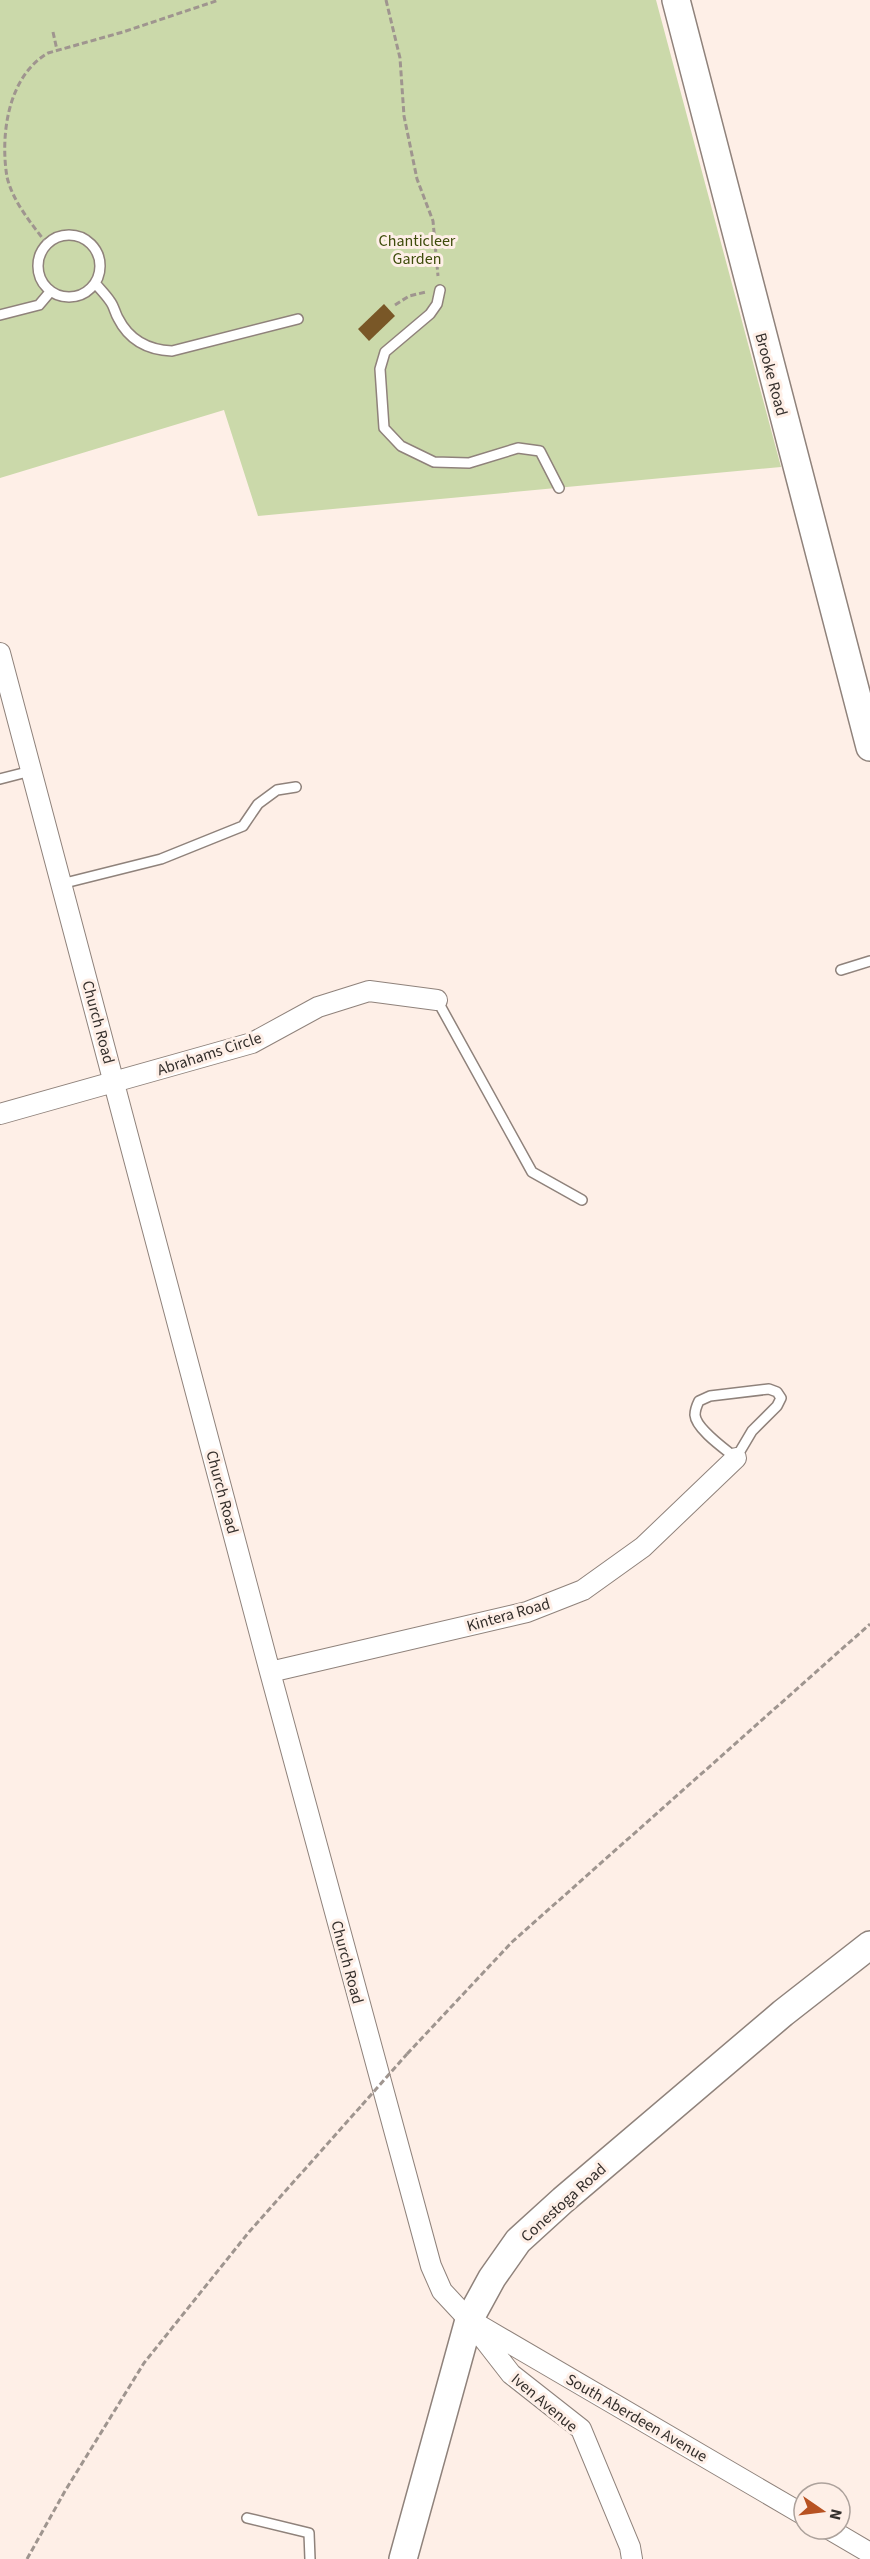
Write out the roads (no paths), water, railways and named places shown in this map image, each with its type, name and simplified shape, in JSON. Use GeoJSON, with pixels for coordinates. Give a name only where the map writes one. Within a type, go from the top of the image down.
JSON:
{"type":"FeatureCollection","features":[{"type":"Feature","properties":{"kind":"main road","name":"Brooke Road"},"geometry":{"type":"LineString","coordinates":[[676,0],[870,747]]}},
{"type":"Feature","properties":{"kind":"main road","name":"Conestoga Road"},"geometry":{"type":"LineString","coordinates":[[403,2559],[469,2320],[492,2278],[518,2241],[775,2020],[870,1945]]}},
{"type":"Feature","properties":{"kind":"street","name":"Church Road"},"geometry":{"type":"LineString","coordinates":[[0,653],[270,1672],[431,2266],[442,2291],[469,2320]]}},
{"type":"Feature","properties":{"kind":"street","name":"Abrahams Circle"},"geometry":{"type":"LineString","coordinates":[[0,1114],[252,1043],[318,1007],[369,992],[437,1000]]}},
{"type":"Feature","properties":{"kind":"street","name":"Kintera Road"},"geometry":{"type":"LineString","coordinates":[[270,1672],[527,1612],[583,1590],[643,1547],[736,1458]]}},
{"type":"Feature","properties":{"kind":"street","name":"South Aberdeen Avenue"},"geometry":{"type":"LineString","coordinates":[[469,2320],[792,2508]]}},
{"type":"Feature","properties":{"kind":"street","name":"Iven Avenue"},"geometry":{"type":"LineString","coordinates":[[469,2320],[511,2374],[580,2429],[630,2547],[632,2559]]}},
{"type":"Feature","properties":{"kind":"street"},"geometry":{"type":"LineString","coordinates":[[850,2541],[870,2553]]}},
{"type":"Feature","properties":{"kind":"lane"},"geometry":{"type":"LineString","coordinates":[[69,235],[83,238],[90,243],[95,249],[100,264],[95,283],[87,291],[73,297],[65,298],[50,292],[40,280],[38,272],[39,257],[47,244],[53,239],[69,235]]}},
{"type":"Feature","properties":{"kind":"lane"},"geometry":{"type":"LineString","coordinates":[[95,283],[112,303],[124,328],[132,337],[140,343],[161,351],[171,351],[297,319]]}},
{"type":"Feature","properties":{"kind":"lane"},"geometry":{"type":"LineString","coordinates":[[440,290],[437,304],[430,314],[385,352],[380,369],[384,428],[401,446],[434,462],[470,463],[518,448],[540,451],[559,488]]}},
{"type":"Feature","properties":{"kind":"lane"},"geometry":{"type":"LineString","coordinates":[[0,315],[39,305],[50,292]]}},
{"type":"Feature","properties":{"kind":"lane"},"geometry":{"type":"LineString","coordinates":[[0,779],[31,771]]}},
{"type":"Feature","properties":{"kind":"lane"},"geometry":{"type":"LineString","coordinates":[[61,884],[161,859],[202,843],[243,826],[258,804],[277,790],[296,787]]}},
{"type":"Feature","properties":{"kind":"lane"},"geometry":{"type":"LineString","coordinates":[[841,970],[870,961]]}},
{"type":"Feature","properties":{"kind":"lane"},"geometry":{"type":"LineString","coordinates":[[437,1000],[532,1172],[582,1200]]}},
{"type":"Feature","properties":{"kind":"lane"},"geometry":{"type":"LineString","coordinates":[[769,1389],[777,1392],[781,1398],[777,1406],[752,1431],[736,1458],[714,1441],[697,1421],[695,1413],[699,1401],[710,1396],[757,1390],[769,1389]]}},
{"type":"Feature","properties":{"kind":"lane"},"geometry":{"type":"LineString","coordinates":[[247,2518],[309,2534],[310,2559]]}},
{"type":"Feature","properties":{"kind":"park label","name":"Chanticleer Garden"},"geometry":{"type":"Point","coordinates":[417,249]}}]}
